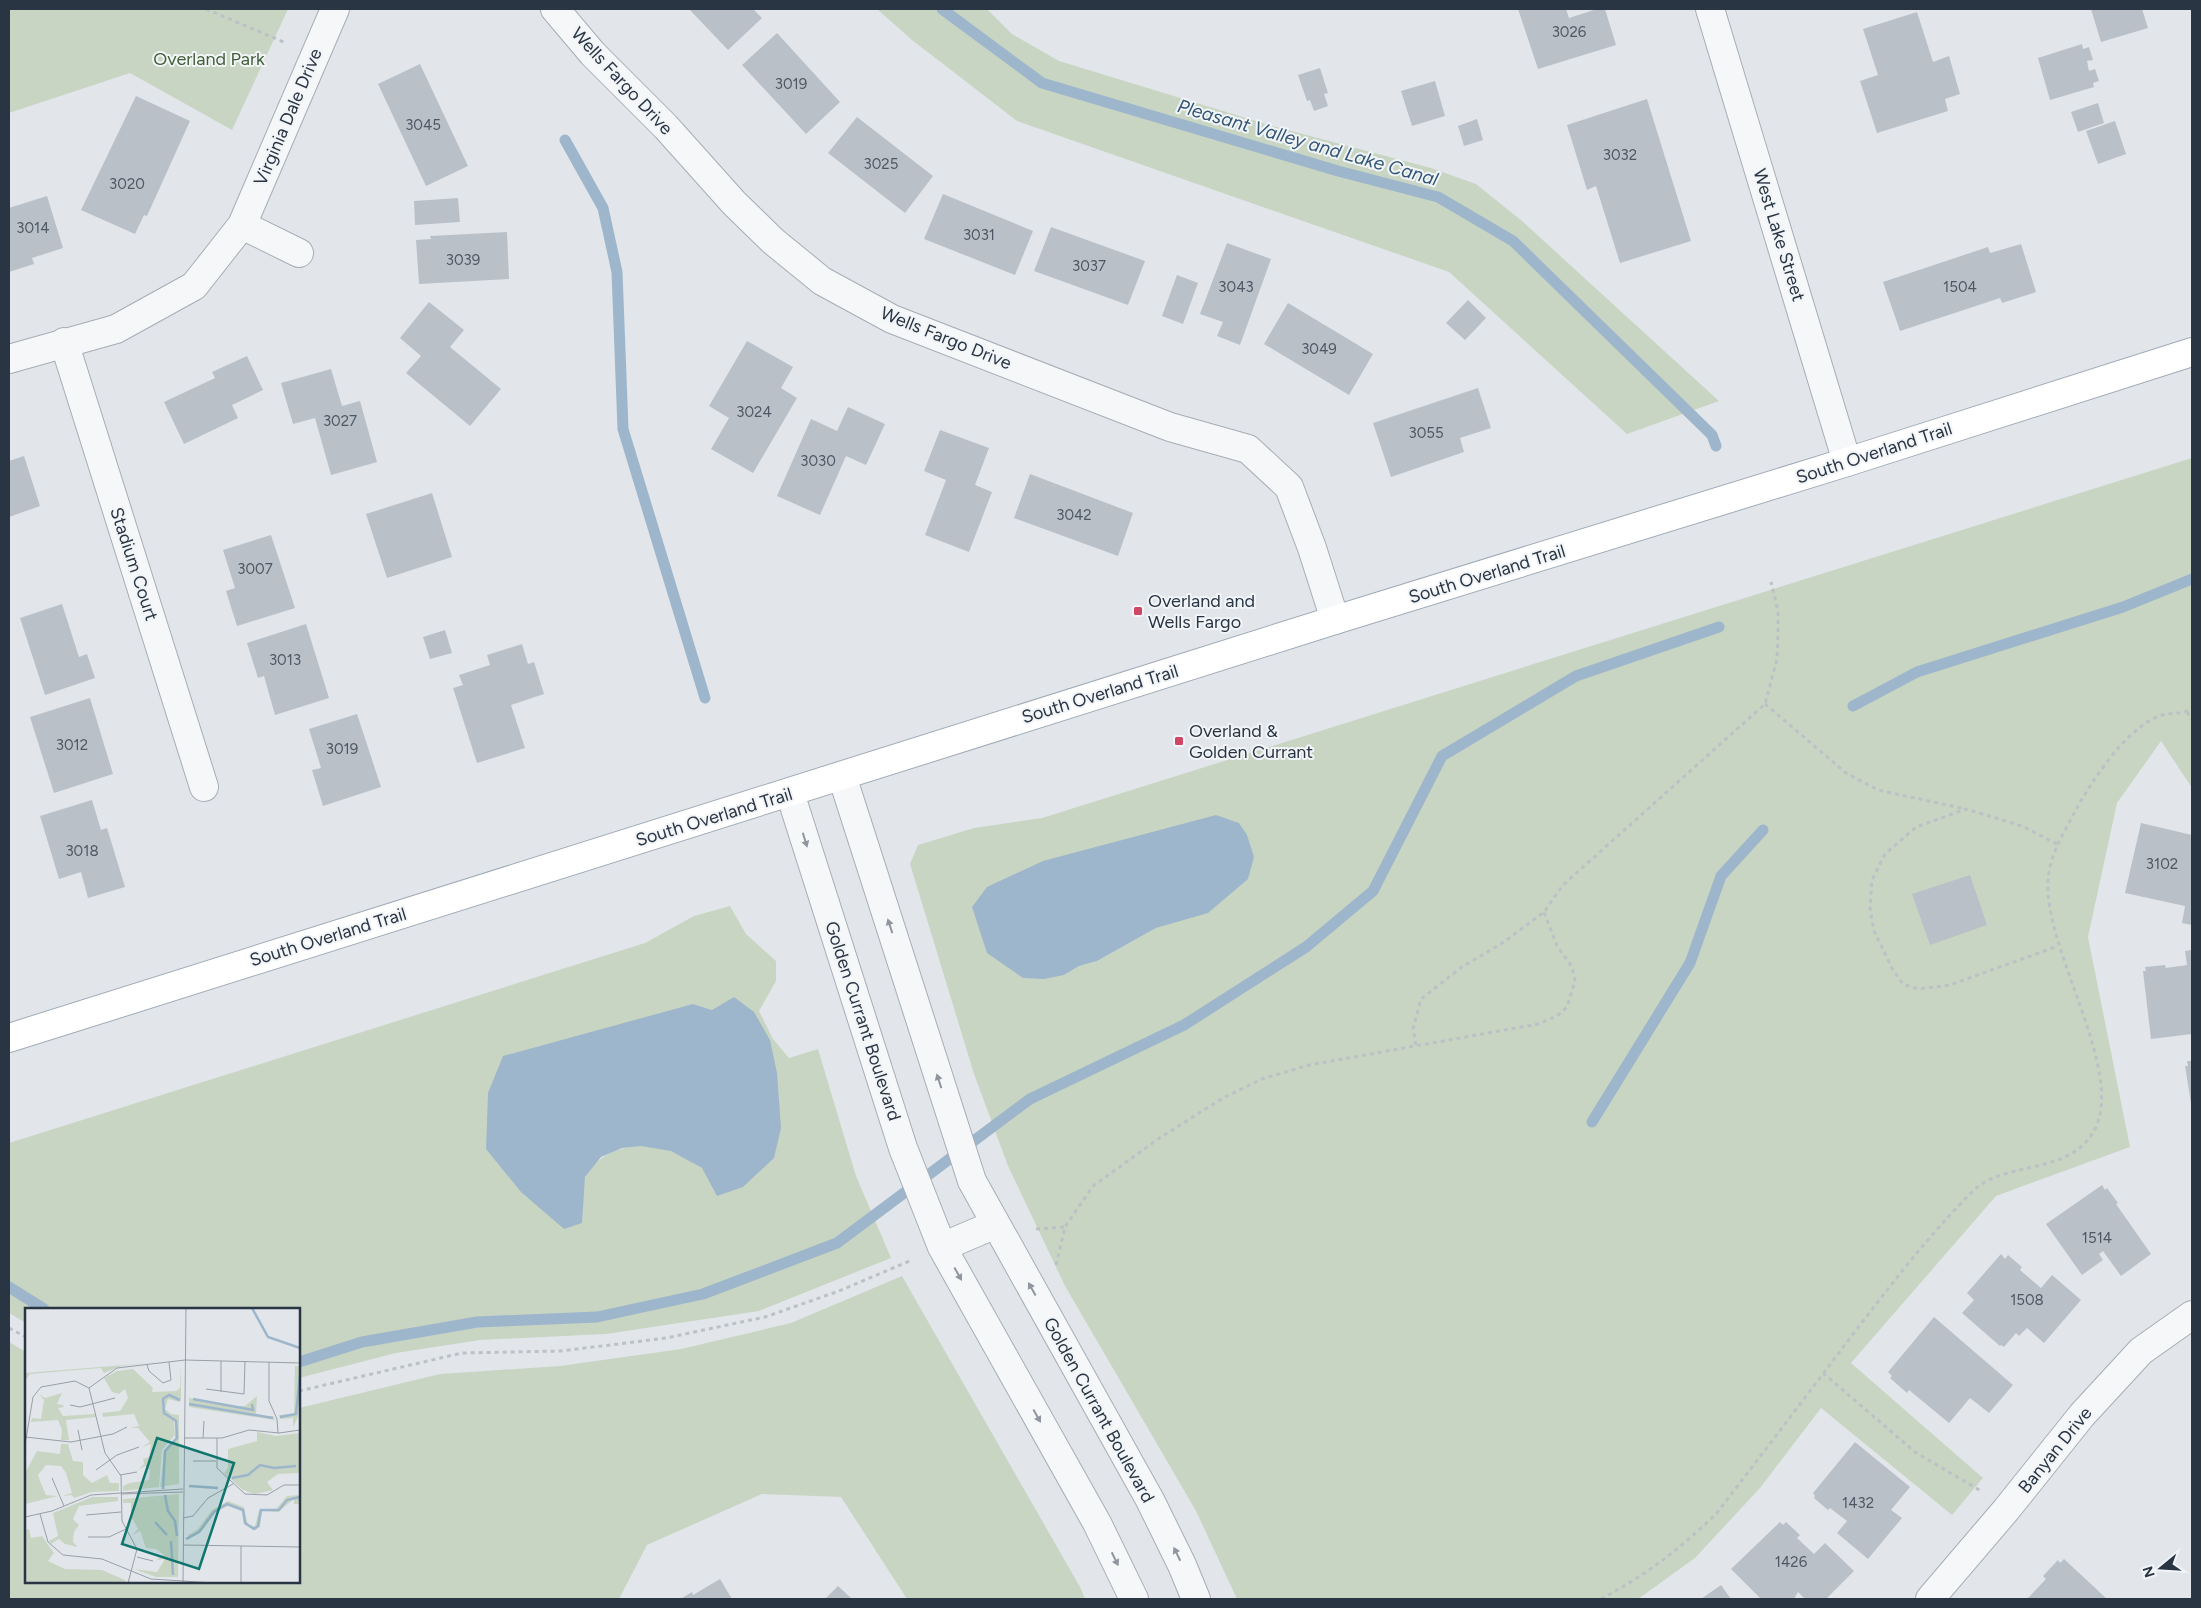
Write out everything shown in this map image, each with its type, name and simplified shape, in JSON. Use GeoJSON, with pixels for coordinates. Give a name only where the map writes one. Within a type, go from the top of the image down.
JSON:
{"type":"FeatureCollection","features":[{"type":"Feature","properties":{"kind":"main road","name":"South Overland Trail"},"geometry":{"type":"LineString","coordinates":[[9,1038],[1335,620],[1847,462],[2192,352]]}},
{"type":"Feature","properties":{"kind":"street","name":"Virginia Dale Drive"},"geometry":{"type":"LineString","coordinates":[[9,359],[64,342],[116,329],[194,286],[242,225],[335,9]]}},
{"type":"Feature","properties":{"kind":"street","name":"Wells Fargo Drive"},"geometry":{"type":"LineString","coordinates":[[555,9],[593,54],[666,127],[734,203],[773,241],[822,280],[892,319],[1170,427],[1248,449],[1289,487],[1312,548],[1335,620]]}},
{"type":"Feature","properties":{"kind":"street","name":"West Lake Street"},"geometry":{"type":"LineString","coordinates":[[1710,9],[1847,462]]}},
{"type":"Feature","properties":{"kind":"street"},"geometry":{"type":"LineString","coordinates":[[242,225],[300,253]]}},
{"type":"Feature","properties":{"kind":"street","name":"Stadium Court"},"geometry":{"type":"LineString","coordinates":[[64,342],[204,787]]}},
{"type":"Feature","properties":{"kind":"street","name":"Golden Currant Boulevard"},"geometry":{"type":"LineString","coordinates":[[842,776],[972,1181],[1150,1500],[1182,1565],[1196,1599]]}},
{"type":"Feature","properties":{"kind":"street","name":"Golden Currant Boulevard"},"geometry":{"type":"LineString","coordinates":[[790,793],[903,1148],[942,1247],[1097,1523],[1134,1599]]}},
{"type":"Feature","properties":{"kind":"street"},"geometry":{"type":"LineString","coordinates":[[942,1247],[996,1224]]}},
{"type":"Feature","properties":{"kind":"street","name":"Banyan Drive"},"geometry":{"type":"LineString","coordinates":[[1930,1599],[2006,1510],[2082,1415],[2141,1351],[2192,1315]]}},
{"type":"Feature","properties":{"kind":"path"},"geometry":{"type":"LineString","coordinates":[[206,9],[314,55]]}},
{"type":"Feature","properties":{"kind":"path"},"geometry":{"type":"LineString","coordinates":[[1416,1045],[1413,1029],[1421,999],[1462,967],[1504,942],[1544,912],[1563,885],[1765,704],[1777,659],[1778,611],[1771,582]]}},
{"type":"Feature","properties":{"kind":"path"},"geometry":{"type":"LineString","coordinates":[[1765,704],[1846,772],[1878,790],[1966,809],[2022,826],[2057,844]]}},
{"type":"Feature","properties":{"kind":"path"},"geometry":{"type":"LineString","coordinates":[[1601,1599],[1635,1581],[1684,1545],[1716,1514],[1899,1274],[1975,1188],[1998,1177],[2069,1155],[2087,1141],[2096,1127],[2101,1111],[2100,1083],[2079,1000],[2058,946],[2048,895],[2048,876],[2057,844],[2087,791],[2125,742],[2140,726],[2161,715],[2187,712],[2192,708]]}},
{"type":"Feature","properties":{"kind":"path"},"geometry":{"type":"LineString","coordinates":[[2187,712],[2192,720]]}},
{"type":"Feature","properties":{"kind":"path"},"geometry":{"type":"LineString","coordinates":[[1966,809],[1916,827],[1885,854],[1872,880],[1870,908],[1874,931],[1893,970],[1903,984],[1918,989],[1950,985],[2058,946]]}},
{"type":"Feature","properties":{"kind":"path"},"geometry":{"type":"LineString","coordinates":[[1054,1273],[1065,1227],[1093,1186],[1161,1137],[1223,1098],[1262,1080],[1310,1064],[1538,1024],[1557,1016],[1567,1006],[1576,981],[1572,967],[1557,946],[1544,912]]}},
{"type":"Feature","properties":{"kind":"path"},"geometry":{"type":"LineString","coordinates":[[1028,1230],[1065,1227]]}},
{"type":"Feature","properties":{"kind":"path"},"geometry":{"type":"LineString","coordinates":[[300,1391],[462,1353],[561,1351],[666,1338],[765,1317],[839,1291],[942,1247]]}},
{"type":"Feature","properties":{"kind":"path"},"geometry":{"type":"LineString","coordinates":[[9,1328],[25,1337]]}},
{"type":"Feature","properties":{"kind":"path"},"geometry":{"type":"LineString","coordinates":[[1823,1373],[1915,1452],[1981,1491],[2006,1510]]}},
{"type":"Feature","properties":{"kind":"green space","name":"Overland Park"},"geometry":{"type":"Polygon","coordinates":[[[9,9],[288,9],[232,130],[130,73],[9,113],[9,9]]]}},
{"type":"Feature","properties":{"kind":"green space"},"geometry":{"type":"Polygon","coordinates":[[[877,9],[987,9],[1012,34],[1059,61],[1269,125],[1431,168],[1476,184],[1522,221],[1719,401],[1627,434],[1449,272],[1017,121],[912,40],[877,9]]]}},
{"type":"Feature","properties":{"kind":"green space"},"geometry":{"type":"Polygon","coordinates":[[[2192,458],[2192,788],[2161,741],[2117,803],[2088,937],[2130,1147],[1996,1196],[1851,1363],[1983,1478],[1952,1515],[1821,1408],[1760,1488],[1695,1558],[1638,1599],[1237,1599],[1196,1511],[1065,1286],[1008,1166],[974,1074],[910,864],[918,845],[974,828],[1042,818],[2192,458]],[[1180,920],[1009,968],[1023,978],[1064,975],[1079,966],[1097,961],[1156,928],[1180,920]]]}},
{"type":"Feature","properties":{"kind":"green space"},"geometry":{"type":"Polygon","coordinates":[[[730,906],[746,934],[776,961],[776,981],[759,1011],[773,1039],[789,1058],[818,1049],[856,1176],[891,1258],[759,1311],[606,1334],[480,1340],[396,1353],[300,1378],[300,1308],[25,1308],[25,1322],[9,1313],[9,1143],[645,943],[694,916],[730,906]],[[693,1004],[486,1149],[582,1223],[584,1180],[593,1166],[612,1152],[635,1146],[660,1148],[679,1154],[702,1168],[712,1010],[693,1004]]]}},
{"type":"Feature","properties":{"kind":"green space"},"geometry":{"type":"Polygon","coordinates":[[[902,1276],[1080,1587],[1085,1599],[907,1599],[841,1497],[762,1494],[647,1545],[619,1599],[9,1599],[9,1342],[25,1351],[25,1583],[300,1583],[300,1408],[440,1374],[560,1366],[681,1349],[791,1323],[902,1276]]]}},
{"type":"Feature","properties":{"kind":"water"},"geometry":{"type":"Polygon","coordinates":[[[1216,815],[1239,823],[1247,835],[1254,857],[1248,879],[1208,913],[1156,928],[1097,961],[1079,966],[1064,975],[1044,979],[1023,978],[987,953],[972,907],[987,887],[1043,861],[1216,815]]]}},
{"type":"Feature","properties":{"kind":"water"},"geometry":{"type":"Polygon","coordinates":[[[734,997],[754,1012],[770,1040],[777,1073],[781,1128],[774,1158],[743,1187],[717,1196],[702,1168],[671,1151],[641,1146],[622,1148],[601,1157],[585,1177],[582,1223],[564,1229],[521,1192],[486,1149],[488,1093],[503,1056],[693,1004],[712,1010],[734,997]]]}},
{"type":"Feature","properties":{"kind":"building"},"geometry":{"type":"Polygon","coordinates":[[[689,9],[753,9],[762,18],[728,50],[689,9]]]}},
{"type":"Feature","properties":{"kind":"building"},"geometry":{"type":"Polygon","coordinates":[[[1518,9],[1566,9],[1569,18],[1597,9],[1605,9],[1616,45],[1538,69],[1518,9]]]}},
{"type":"Feature","properties":{"kind":"building"},"geometry":{"type":"Polygon","coordinates":[[[2091,9],[2142,9],[2148,28],[2101,42],[2091,9]]]}},
{"type":"Feature","properties":{"kind":"building"},"geometry":{"type":"Polygon","coordinates":[[[1917,12],[1933,62],[1949,56],[1960,94],[1945,99],[1948,111],[1877,133],[1860,81],[1878,75],[1863,29],[1917,12]]]}},
{"type":"Feature","properties":{"kind":"building"},"geometry":{"type":"Polygon","coordinates":[[[777,33],[840,102],[806,134],[742,65],[777,33]]]}},
{"type":"Feature","properties":{"kind":"building"},"geometry":{"type":"Polygon","coordinates":[[[2082,44],[2083,49],[2089,47],[2093,60],[2087,61],[2089,71],[2095,69],[2099,81],[2093,83],[2094,87],[2050,100],[2038,58],[2082,44]]]}},
{"type":"Feature","properties":{"kind":"building"},"geometry":{"type":"Polygon","coordinates":[[[420,64],[468,166],[426,186],[378,84],[420,64]]]}},
{"type":"Feature","properties":{"kind":"building"},"geometry":{"type":"Polygon","coordinates":[[[1320,68],[1328,93],[1324,94],[1328,106],[1314,111],[1310,100],[1307,101],[1298,75],[1320,68]]]}},
{"type":"Feature","properties":{"kind":"building"},"geometry":{"type":"Polygon","coordinates":[[[1435,81],[1445,116],[1412,126],[1401,91],[1435,81]]]}},
{"type":"Feature","properties":{"kind":"building"},"geometry":{"type":"Polygon","coordinates":[[[136,96],[190,121],[147,216],[144,215],[135,234],[81,210],[136,96]]]}},
{"type":"Feature","properties":{"kind":"building"},"geometry":{"type":"Polygon","coordinates":[[[1647,99],[1691,241],[1620,263],[1596,186],[1587,190],[1567,125],[1647,99]]]}},
{"type":"Feature","properties":{"kind":"building"},"geometry":{"type":"Polygon","coordinates":[[[2098,103],[2104,123],[2078,132],[2071,112],[2098,103]]]}},
{"type":"Feature","properties":{"kind":"building"},"geometry":{"type":"Polygon","coordinates":[[[857,117],[933,176],[905,213],[828,153],[857,117]]]}},
{"type":"Feature","properties":{"kind":"building"},"geometry":{"type":"Polygon","coordinates":[[[1477,119],[1483,140],[1464,146],[1458,126],[1477,119]]]}},
{"type":"Feature","properties":{"kind":"building"},"geometry":{"type":"Polygon","coordinates":[[[2115,121],[2126,154],[2098,164],[2086,131],[2115,121]]]}},
{"type":"Feature","properties":{"kind":"building"},"geometry":{"type":"Polygon","coordinates":[[[943,194],[1033,231],[1015,275],[924,239],[943,194]]]}},
{"type":"Feature","properties":{"kind":"building"},"geometry":{"type":"Polygon","coordinates":[[[47,196],[63,248],[32,258],[34,264],[9,272],[9,208],[47,196]]]}},
{"type":"Feature","properties":{"kind":"building"},"geometry":{"type":"Polygon","coordinates":[[[458,198],[460,222],[415,225],[414,201],[458,198]]]}},
{"type":"Feature","properties":{"kind":"building"},"geometry":{"type":"Polygon","coordinates":[[[1051,227],[1145,261],[1128,305],[1034,271],[1051,227]]]}},
{"type":"Feature","properties":{"kind":"building"},"geometry":{"type":"Polygon","coordinates":[[[507,232],[509,279],[419,284],[416,240],[431,239],[430,236],[507,232]]]}},
{"type":"Feature","properties":{"kind":"building"},"geometry":{"type":"Polygon","coordinates":[[[1227,243],[1271,259],[1240,345],[1217,336],[1223,322],[1200,314],[1227,243]]]}},
{"type":"Feature","properties":{"kind":"building"},"geometry":{"type":"Polygon","coordinates":[[[2021,244],[2036,292],[2002,303],[2000,298],[1900,331],[1883,282],[1988,247],[1990,253],[2021,244]]]}},
{"type":"Feature","properties":{"kind":"building"},"geometry":{"type":"Polygon","coordinates":[[[1177,275],[1198,283],[1183,324],[1162,316],[1177,275]]]}},
{"type":"Feature","properties":{"kind":"building"},"geometry":{"type":"Polygon","coordinates":[[[1468,300],[1486,318],[1465,340],[1446,323],[1468,300]]]}},
{"type":"Feature","properties":{"kind":"building"},"geometry":{"type":"Polygon","coordinates":[[[429,302],[464,330],[450,347],[501,389],[470,426],[406,373],[421,356],[400,338],[429,302]]]}},
{"type":"Feature","properties":{"kind":"building"},"geometry":{"type":"Polygon","coordinates":[[[1288,303],[1373,354],[1349,395],[1264,344],[1288,303]]]}},
{"type":"Feature","properties":{"kind":"building"},"geometry":{"type":"Polygon","coordinates":[[[747,341],[793,367],[781,388],[797,398],[753,473],[711,449],[729,418],[709,406],[747,341]]]}},
{"type":"Feature","properties":{"kind":"building"},"geometry":{"type":"Polygon","coordinates":[[[247,356],[263,390],[232,405],[238,418],[184,444],[164,402],[215,378],[212,372],[247,356]]]}},
{"type":"Feature","properties":{"kind":"building"},"geometry":{"type":"Polygon","coordinates":[[[331,369],[342,406],[360,401],[377,462],[331,475],[315,418],[293,424],[281,383],[331,369]]]}},
{"type":"Feature","properties":{"kind":"building"},"geometry":{"type":"Polygon","coordinates":[[[1478,388],[1491,428],[1460,438],[1464,452],[1391,477],[1373,423],[1478,388]]]}},
{"type":"Feature","properties":{"kind":"building"},"geometry":{"type":"Polygon","coordinates":[[[848,407],[885,424],[866,465],[846,456],[820,515],[777,496],[811,419],[837,431],[848,407]]]}},
{"type":"Feature","properties":{"kind":"building"},"geometry":{"type":"Polygon","coordinates":[[[940,430],[989,448],[975,485],[992,492],[969,552],[925,535],[946,480],[924,471],[940,430]]]}},
{"type":"Feature","properties":{"kind":"building"},"geometry":{"type":"Polygon","coordinates":[[[24,456],[40,506],[9,517],[9,461],[24,456]]]}},
{"type":"Feature","properties":{"kind":"building"},"geometry":{"type":"Polygon","coordinates":[[[1030,474],[1133,513],[1118,556],[1014,518],[1030,474]]]}},
{"type":"Feature","properties":{"kind":"building"},"geometry":{"type":"Polygon","coordinates":[[[432,493],[452,557],[387,578],[366,514],[432,493]]]}},
{"type":"Feature","properties":{"kind":"building"},"geometry":{"type":"Polygon","coordinates":[[[271,535],[295,608],[237,626],[226,591],[235,588],[223,550],[271,535]]]}},
{"type":"Feature","properties":{"kind":"building"},"geometry":{"type":"Polygon","coordinates":[[[62,604],[79,657],[87,654],[95,678],[45,695],[20,618],[62,604]]]}},
{"type":"Feature","properties":{"kind":"building"},"geometry":{"type":"Polygon","coordinates":[[[306,624],[329,698],[275,715],[264,676],[258,678],[247,643],[306,624]]]}},
{"type":"Feature","properties":{"kind":"building"},"geometry":{"type":"Polygon","coordinates":[[[445,630],[452,653],[430,659],[423,637],[445,630]]]}},
{"type":"Feature","properties":{"kind":"building"},"geometry":{"type":"Polygon","coordinates":[[[522,644],[528,664],[534,662],[544,694],[511,705],[525,748],[477,763],[453,688],[463,685],[459,675],[490,665],[487,655],[522,644]]]}},
{"type":"Feature","properties":{"kind":"building"},"geometry":{"type":"Polygon","coordinates":[[[90,698],[113,774],[54,793],[30,717],[90,698]]]}},
{"type":"Feature","properties":{"kind":"building"},"geometry":{"type":"Polygon","coordinates":[[[357,714],[381,787],[323,806],[312,770],[321,768],[309,729],[357,714]]]}},
{"type":"Feature","properties":{"kind":"building"},"geometry":{"type":"Polygon","coordinates":[[[92,800],[101,830],[107,828],[125,887],[88,898],[81,872],[59,879],[40,816],[92,800]]]}},
{"type":"Feature","properties":{"kind":"building"},"geometry":{"type":"Polygon","coordinates":[[[2141,823],[2192,835],[2192,925],[2182,923],[2185,906],[2125,893],[2141,823]]]}},
{"type":"Feature","properties":{"kind":"building"},"geometry":{"type":"Polygon","coordinates":[[[1970,875],[1987,925],[1930,945],[1912,894],[1970,875]]]}},
{"type":"Feature","properties":{"kind":"building"},"geometry":{"type":"Polygon","coordinates":[[[2192,950],[2192,1034],[2151,1039],[2143,971],[2146,971],[2145,967],[2165,965],[2166,968],[2187,965],[2185,951],[2192,950]]]}},
{"type":"Feature","properties":{"kind":"building"},"geometry":{"type":"Polygon","coordinates":[[[2187,1061],[2192,1061],[2192,1109],[2185,1066],[2188,1066],[2187,1061]]]}},
{"type":"Feature","properties":{"kind":"building"},"geometry":{"type":"Polygon","coordinates":[[[2102,1185],[2105,1190],[2107,1188],[2118,1203],[2116,1204],[2151,1254],[2121,1276],[2103,1251],[2099,1254],[2103,1260],[2082,1275],[2046,1224],[2102,1185]]]}},
{"type":"Feature","properties":{"kind":"building"},"geometry":{"type":"Polygon","coordinates":[[[2001,1254],[2005,1259],[2008,1255],[2022,1267],[2020,1270],[2041,1288],[2052,1275],[2081,1300],[2044,1343],[2027,1328],[2019,1336],[2016,1333],[2004,1347],[2000,1346],[1962,1313],[1974,1300],[1967,1293],[2001,1254]]]}},
{"type":"Feature","properties":{"kind":"building"},"geometry":{"type":"Polygon","coordinates":[[[1934,1317],[2013,1385],[1989,1413],[1970,1398],[1949,1423],[1909,1390],[1907,1393],[1890,1378],[1892,1376],[1888,1372],[1934,1317]]]}},
{"type":"Feature","properties":{"kind":"building"},"geometry":{"type":"Polygon","coordinates":[[[1855,1442],[1910,1487],[1891,1510],[1902,1518],[1868,1559],[1837,1533],[1847,1521],[1830,1508],[1828,1510],[1814,1498],[1813,1493],[1855,1442]]]}},
{"type":"Feature","properties":{"kind":"building"},"geometry":{"type":"Polygon","coordinates":[[[1780,1522],[1783,1525],[1786,1522],[1800,1535],[1797,1538],[1814,1554],[1825,1543],[1854,1571],[1826,1599],[1805,1599],[1798,1592],[1794,1599],[1761,1599],[1731,1569],[1780,1522]]]}},
{"type":"Feature","properties":{"kind":"building"},"geometry":{"type":"Polygon","coordinates":[[[2064,1559],[2107,1599],[2027,1599],[2046,1579],[2043,1576],[2058,1560],[2060,1563],[2064,1559]]]}},
{"type":"Feature","properties":{"kind":"building"},"geometry":{"type":"Polygon","coordinates":[[[720,1579],[732,1599],[682,1598],[692,1592],[693,1595],[720,1579]]]}},
{"type":"Feature","properties":{"kind":"building"},"geometry":{"type":"Polygon","coordinates":[[[1721,1585],[1731,1599],[1701,1599],[1721,1585]]]}},
{"type":"Feature","properties":{"kind":"building"},"geometry":{"type":"Polygon","coordinates":[[[838,1586],[852,1599],[825,1599],[838,1586]]]}},
{"type":"Feature","properties":{"kind":"waterway","name":"Pleasant Valley and Lake Canal"},"geometry":{"type":"LineString","coordinates":[[942,9],[1042,83],[1338,171],[1438,197],[1513,241],[1712,435],[1716,446]]}},
{"type":"Feature","properties":{"kind":"waterway"},"geometry":{"type":"LineString","coordinates":[[565,140],[603,208],[617,272],[623,429],[705,698]]}},
{"type":"Feature","properties":{"kind":"waterway"},"geometry":{"type":"LineString","coordinates":[[1853,706],[1917,672],[2123,607],[2192,579]]}},
{"type":"Feature","properties":{"kind":"waterway","name":"Pleasant Valley and Lake Canal"},"geometry":{"type":"LineString","coordinates":[[300,1362],[362,1342],[477,1322],[597,1317],[703,1294],[837,1243],[1030,1099],[1184,1025],[1306,947],[1373,891],[1442,756],[1576,676],[1719,627]]}},
{"type":"Feature","properties":{"kind":"waterway"},"geometry":{"type":"LineString","coordinates":[[1592,1122],[1690,963],[1721,876],[1763,830]]}},
{"type":"Feature","properties":{"kind":"waterway","name":"Pleasant Valley and Lake Canal"},"geometry":{"type":"LineString","coordinates":[[9,1287],[42,1308]]}},
{"type":"Feature","properties":{"kind":"place","name":"Overland and Wells Fargo"},"geometry":{"type":"Point","coordinates":[1138,611]}},
{"type":"Feature","properties":{"kind":"place","name":"Overland & Golden Currant"},"geometry":{"type":"Point","coordinates":[1179,741]}}]}
